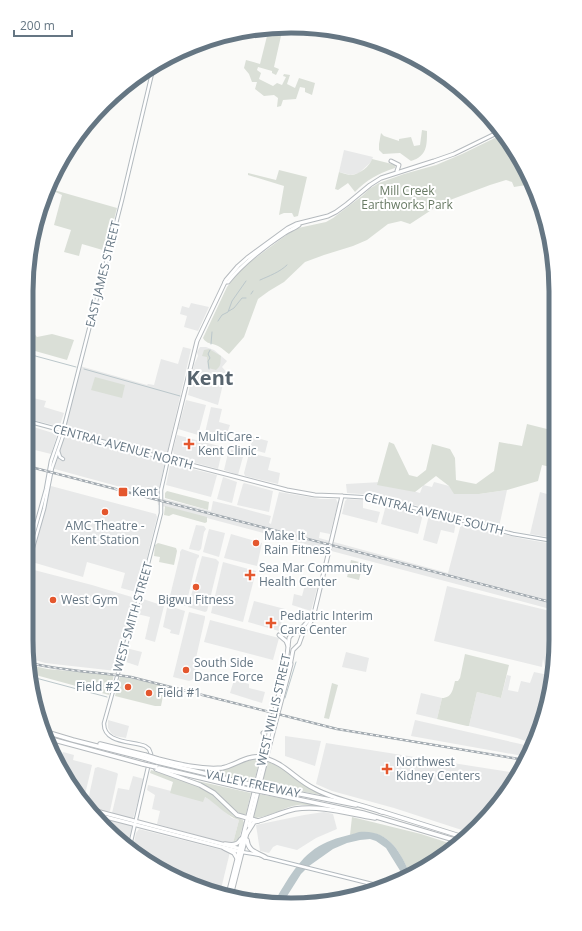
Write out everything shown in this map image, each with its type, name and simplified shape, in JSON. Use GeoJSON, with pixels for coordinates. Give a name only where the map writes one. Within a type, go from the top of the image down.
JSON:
{"type":"FeatureCollection","features":[{"type":"Feature","properties":{"kind":"highway"},"geometry":{"type":"LineString","coordinates":[[51,733],[144,757],[212,768],[233,765],[254,757],[264,758],[282,765],[304,783],[317,790],[382,812]]}},
{"type":"Feature","properties":{"kind":"highway"},"geometry":{"type":"LineString","coordinates":[[53,740],[156,768],[200,785],[219,797],[237,815],[249,819],[261,820]]}},
{"type":"Feature","properties":{"kind":"highway","name":"WEST WILLIS STREET"},"geometry":{"type":"LineString","coordinates":[[242,851],[264,758]]}},
{"type":"Feature","properties":{"kind":"highway","name":"VALLEY FREEWAY"},"geometry":{"type":"LineString","coordinates":[[158,760],[249,784],[343,802],[382,812],[459,836]]}},
{"type":"Feature","properties":{"kind":"highway","name":"VALLEY FREEWAY"},"geometry":{"type":"LineString","coordinates":[[156,768],[337,807],[388,820],[454,840]]}},
{"type":"Feature","properties":{"kind":"highway"},"geometry":{"type":"LineString","coordinates":[[224,846],[238,844],[252,824],[282,813],[307,808],[331,810],[388,820]]}},
{"type":"Feature","properties":{"kind":"highway"},"geometry":{"type":"LineString","coordinates":[[246,834],[249,849],[265,857]]}},
{"type":"Feature","properties":{"kind":"highway"},"geometry":{"type":"LineString","coordinates":[[224,846],[234,853],[237,859]]}},
{"type":"Feature","properties":{"kind":"highway"},"geometry":{"type":"LineString","coordinates":[[229,890],[237,859],[242,851]]}},
{"type":"Feature","properties":{"kind":"highway"},"geometry":{"type":"LineString","coordinates":[[232,891],[242,851]]}},
{"type":"Feature","properties":{"kind":"main road","name":"EAST JAMES STREET"},"geometry":{"type":"LineString","coordinates":[[39,528],[52,468],[63,436],[63,431],[86,346],[152,74]]}},
{"type":"Feature","properties":{"kind":"main road"},"geometry":{"type":"LineString","coordinates":[[168,460],[194,350],[199,336],[217,296],[226,282],[228,282],[241,266],[300,224],[328,216],[336,212],[370,184],[381,178],[454,154],[495,133]]}},
{"type":"Feature","properties":{"kind":"main road"},"geometry":{"type":"LineString","coordinates":[[391,161],[399,165],[397,172]]}},
{"type":"Feature","properties":{"kind":"main road","name":"CENTRAL AVENUE NORTH"},"geometry":{"type":"LineString","coordinates":[[33,423],[220,473]]}},
{"type":"Feature","properties":{"kind":"main road","name":"EAST JAMES STREET"},"geometry":{"type":"LineString","coordinates":[[39,515],[52,457],[60,435],[63,431]]}},
{"type":"Feature","properties":{"kind":"main road"},"geometry":{"type":"LineString","coordinates":[[58,450],[59,455],[63,459]]}},
{"type":"Feature","properties":{"kind":"main road","name":"WEST SMITH STREET"},"geometry":{"type":"LineString","coordinates":[[136,823],[151,757],[150,750],[142,745],[112,738],[105,730],[104,721],[140,595],[161,513],[161,490],[168,460]]}},
{"type":"Feature","properties":{"kind":"main road","name":"CENTRAL AVENUE SOUTH"},"geometry":{"type":"LineString","coordinates":[[220,473],[299,493],[376,498],[513,534],[549,540]]}},
{"type":"Feature","properties":{"kind":"main road"},"geometry":{"type":"LineString","coordinates":[[313,614],[301,631],[290,636],[289,642],[291,645],[296,646],[312,620],[342,496]]}},
{"type":"Feature","properties":{"kind":"main road"},"geometry":{"type":"LineString","coordinates":[[33,548],[39,528],[39,515]]}},
{"type":"Feature","properties":{"kind":"main road"},"geometry":{"type":"LineString","coordinates":[[33,536],[39,515]]}},
{"type":"Feature","properties":{"kind":"main road"},"geometry":{"type":"LineString","coordinates":[[295,634],[301,638]]}},
{"type":"Feature","properties":{"kind":"main road"},"geometry":{"type":"LineString","coordinates":[[279,635],[286,641],[289,648]]}},
{"type":"Feature","properties":{"kind":"main road","name":"WEST WILLIS STREET"},"geometry":{"type":"LineString","coordinates":[[264,758],[286,664],[289,642]]}},
{"type":"Feature","properties":{"kind":"main road","name":"WEST WILLIS STREET"},"geometry":{"type":"LineString","coordinates":[[264,758],[290,666],[291,652],[296,646]]}},
{"type":"Feature","properties":{"kind":"main road"},"geometry":{"type":"LineString","coordinates":[[272,719],[272,734]]}},
{"type":"Feature","properties":{"kind":"main road"},"geometry":{"type":"LineString","coordinates":[[267,741],[263,733],[270,729]]}},
{"type":"Feature","properties":{"kind":"main road"},"geometry":{"type":"LineString","coordinates":[[99,812],[242,851],[373,884]]}},
{"type":"Feature","properties":{"kind":"main road"},"geometry":{"type":"LineString","coordinates":[[103,816],[136,823]]}},
{"type":"Feature","properties":{"kind":"main road"},"geometry":{"type":"LineString","coordinates":[[132,843],[136,823]]}},
{"type":"Feature","properties":{"kind":"shaded area"},"geometry":{"type":"Polygon","coordinates":[[[344,150],[373,157],[371,162],[359,173],[351,175],[339,172],[344,150]]]}},
{"type":"Feature","properties":{"kind":"shaded area"},"geometry":{"type":"Polygon","coordinates":[[[191,303],[209,307],[198,331],[184,327],[187,316],[180,314],[182,306],[189,308],[191,303]]]}},
{"type":"Feature","properties":{"kind":"shaded area"},"geometry":{"type":"Polygon","coordinates":[[[183,347],[191,349],[157,497],[51,468],[63,431],[80,366],[147,385],[154,385],[161,359],[178,364],[183,347]]]}},
{"type":"Feature","properties":{"kind":"shaded area"},"geometry":{"type":"Polygon","coordinates":[[[200,347],[206,347],[214,350],[227,361],[222,367],[229,375],[223,384],[218,405],[188,395],[194,365],[198,356],[197,352],[200,347]]]}},
{"type":"Feature","properties":{"kind":"shaded area"},"geometry":{"type":"Polygon","coordinates":[[[33,398],[46,401],[44,407],[64,413],[60,425],[57,426],[33,420],[33,398]]]}},
{"type":"Feature","properties":{"kind":"shaded area"},"geometry":{"type":"Polygon","coordinates":[[[186,400],[206,405],[198,435],[178,429],[186,400]]]}},
{"type":"Feature","properties":{"kind":"shaded area"},"geometry":{"type":"Polygon","coordinates":[[[211,407],[222,409],[219,422],[230,425],[224,442],[204,437],[211,407]]]}},
{"type":"Feature","properties":{"kind":"shaded area"},"geometry":{"type":"Polygon","coordinates":[[[33,427],[57,435],[51,454],[33,450],[33,427]]]}},
{"type":"Feature","properties":{"kind":"shaded area"},"geometry":{"type":"Polygon","coordinates":[[[177,435],[223,447],[218,469],[174,457],[173,450],[177,435]]]}},
{"type":"Feature","properties":{"kind":"shaded area"},"geometry":{"type":"Polygon","coordinates":[[[253,437],[268,441],[265,453],[250,449],[253,437]]]}},
{"type":"Feature","properties":{"kind":"shaded area"},"geometry":{"type":"Polygon","coordinates":[[[229,449],[244,453],[238,475],[224,470],[229,449]]]}},
{"type":"Feature","properties":{"kind":"shaded area"},"geometry":{"type":"Polygon","coordinates":[[[250,453],[271,458],[268,470],[280,473],[278,484],[245,476],[244,473],[250,453]]]}},
{"type":"Feature","properties":{"kind":"shaded area"},"geometry":{"type":"Polygon","coordinates":[[[172,464],[217,475],[211,497],[166,485],[170,465],[172,464]]]}},
{"type":"Feature","properties":{"kind":"shaded area"},"geometry":{"type":"Polygon","coordinates":[[[223,477],[237,482],[232,503],[217,499],[223,477]]]}},
{"type":"Feature","properties":{"kind":"shaded area"},"geometry":{"type":"Polygon","coordinates":[[[381,482],[420,493],[423,485],[432,487],[434,482],[479,494],[507,490],[499,527],[376,495],[347,493],[346,484],[381,482]]]}},
{"type":"Feature","properties":{"kind":"shaded area"},"geometry":{"type":"Polygon","coordinates":[[[244,483],[273,491],[269,512],[237,505],[244,483]]]}},
{"type":"Feature","properties":{"kind":"shaded area"},"geometry":{"type":"Polygon","coordinates":[[[51,486],[156,514],[157,517],[139,590],[136,592],[121,588],[125,573],[87,562],[83,577],[33,562],[33,554],[41,526],[49,488],[51,486]]]}},
{"type":"Feature","properties":{"kind":"shaded area"},"geometry":{"type":"Polygon","coordinates":[[[279,492],[321,499],[336,499],[338,503],[330,534],[320,532],[319,538],[448,573],[461,524],[524,539],[549,543],[549,609],[158,505],[157,497],[211,511],[213,501],[271,516],[269,523],[271,524],[279,492]]]}},
{"type":"Feature","properties":{"kind":"shaded area"},"geometry":{"type":"Polygon","coordinates":[[[540,492],[549,495],[549,537],[530,534],[540,492]]]}},
{"type":"Feature","properties":{"kind":"shaded area"},"geometry":{"type":"Polygon","coordinates":[[[347,499],[363,500],[363,508],[380,512],[377,523],[342,514],[345,501],[347,499]]]}},
{"type":"Feature","properties":{"kind":"shaded area"},"geometry":{"type":"Polygon","coordinates":[[[386,505],[423,514],[418,534],[381,524],[386,505]]]}},
{"type":"Feature","properties":{"kind":"shaded area"},"geometry":{"type":"Polygon","coordinates":[[[429,515],[456,522],[454,533],[441,530],[437,544],[423,540],[429,515]]]}},
{"type":"Feature","properties":{"kind":"shaded area"},"geometry":{"type":"Polygon","coordinates":[[[196,525],[204,526],[206,529],[204,532],[201,549],[199,551],[189,549],[196,525]]]}},
{"type":"Feature","properties":{"kind":"shaded area"},"geometry":{"type":"Polygon","coordinates":[[[209,529],[225,533],[219,557],[203,552],[209,529]]]}},
{"type":"Feature","properties":{"kind":"shaded area"},"geometry":{"type":"Polygon","coordinates":[[[231,534],[262,543],[257,566],[224,558],[231,534]]]}},
{"type":"Feature","properties":{"kind":"shaded area"},"geometry":{"type":"Polygon","coordinates":[[[182,549],[199,555],[185,606],[170,602],[169,600],[182,549]]]}},
{"type":"Feature","properties":{"kind":"shaded area"},"geometry":{"type":"Polygon","coordinates":[[[202,556],[216,559],[219,562],[207,611],[205,612],[188,607],[202,556]]]}},
{"type":"Feature","properties":{"kind":"shaded area"},"geometry":{"type":"Polygon","coordinates":[[[223,562],[256,571],[243,622],[211,613],[223,562]]]}},
{"type":"Feature","properties":{"kind":"shaded area"},"geometry":{"type":"Polygon","coordinates":[[[33,570],[92,585],[136,599],[116,671],[45,663],[34,660],[33,570]]]}},
{"type":"Feature","properties":{"kind":"shaded area"},"geometry":{"type":"Polygon","coordinates":[[[305,585],[317,588],[311,611],[292,605],[294,594],[302,596],[305,585]]]}},
{"type":"Feature","properties":{"kind":"shaded area"},"geometry":{"type":"Polygon","coordinates":[[[447,586],[549,611],[547,668],[545,668],[543,658],[542,667],[434,641],[447,586]]]}},
{"type":"Feature","properties":{"kind":"shaded area"},"geometry":{"type":"Polygon","coordinates":[[[143,599],[164,606],[155,642],[145,639],[150,617],[137,614],[143,599]]]}},
{"type":"Feature","properties":{"kind":"shaded area"},"geometry":{"type":"Polygon","coordinates":[[[254,601],[285,609],[279,631],[248,622],[254,601]]]}},
{"type":"Feature","properties":{"kind":"shaded area"},"geometry":{"type":"Polygon","coordinates":[[[169,606],[185,611],[179,635],[170,633],[171,630],[163,627],[167,608],[169,606]]]}},
{"type":"Feature","properties":{"kind":"shaded area"},"geometry":{"type":"Polygon","coordinates":[[[189,612],[205,616],[205,618],[196,658],[195,676],[189,681],[173,677],[189,612]]]}},
{"type":"Feature","properties":{"kind":"shaded area"},"geometry":{"type":"Polygon","coordinates":[[[210,620],[279,638],[273,660],[204,642],[210,620]]]}},
{"type":"Feature","properties":{"kind":"shaded area"},"geometry":{"type":"Polygon","coordinates":[[[126,648],[142,652],[138,666],[123,661],[126,648]]]}},
{"type":"Feature","properties":{"kind":"shaded area"},"geometry":{"type":"Polygon","coordinates":[[[346,652],[369,658],[366,672],[342,667],[346,652]]]}},
{"type":"Feature","properties":{"kind":"shaded area"},"geometry":{"type":"Polygon","coordinates":[[[534,672],[547,675],[540,707],[528,742],[469,726],[477,692],[501,698],[507,675],[511,676],[508,690],[518,692],[521,681],[530,683],[534,672]]]}},
{"type":"Feature","properties":{"kind":"shaded area"},"geometry":{"type":"Polygon","coordinates":[[[234,680],[249,684],[249,688],[265,692],[262,703],[230,693],[234,680]]]}},
{"type":"Feature","properties":{"kind":"shaded area"},"geometry":{"type":"Polygon","coordinates":[[[421,693],[442,698],[437,719],[416,714],[421,693]]]}},
{"type":"Feature","properties":{"kind":"shaded area"},"geometry":{"type":"Polygon","coordinates":[[[108,720],[129,726],[126,738],[115,736],[111,733],[108,728],[108,720]]]}},
{"type":"Feature","properties":{"kind":"shaded area"},"geometry":{"type":"Polygon","coordinates":[[[415,720],[525,745],[521,756],[411,736],[415,720]]]}},
{"type":"Feature","properties":{"kind":"shaded area"},"geometry":{"type":"Polygon","coordinates":[[[285,736],[321,741],[315,766],[285,756],[285,736]]]}},
{"type":"Feature","properties":{"kind":"shaded area"},"geometry":{"type":"Polygon","coordinates":[[[326,743],[512,772],[496,797],[464,831],[394,808],[332,791],[316,784],[326,743]]]}},
{"type":"Feature","properties":{"kind":"shaded area"},"geometry":{"type":"Polygon","coordinates":[[[63,752],[74,755],[73,760],[92,765],[85,795],[76,783],[62,757],[63,752]]]}},
{"type":"Feature","properties":{"kind":"shaded area"},"geometry":{"type":"Polygon","coordinates":[[[98,767],[118,774],[110,811],[106,812],[96,809],[88,800],[95,768],[98,767]]]}},
{"type":"Feature","properties":{"kind":"shaded area"},"geometry":{"type":"Polygon","coordinates":[[[133,776],[144,779],[133,819],[112,813],[118,788],[129,790],[133,776]]]}},
{"type":"Feature","properties":{"kind":"shaded area"},"geometry":{"type":"Polygon","coordinates":[[[148,785],[171,791],[170,793],[205,797],[215,803],[232,818],[239,820],[233,843],[229,844],[157,824],[160,811],[152,809],[155,795],[147,790],[148,785]]]}},
{"type":"Feature","properties":{"kind":"shaded area"},"geometry":{"type":"Polygon","coordinates":[[[324,812],[333,814],[337,829],[316,838],[297,850],[277,845],[273,847],[269,853],[260,851],[256,825],[324,812]]]}},
{"type":"Feature","properties":{"kind":"shaded area"},"geometry":{"type":"Polygon","coordinates":[[[104,817],[135,825],[131,842],[104,817]]]}},
{"type":"Feature","properties":{"kind":"shaded area"},"geometry":{"type":"Polygon","coordinates":[[[139,829],[230,852],[221,888],[192,878],[148,855],[134,845],[136,833],[139,829]]]}},
{"type":"Feature","properties":{"kind":"shaded area"},"geometry":{"type":"Polygon","coordinates":[[[359,832],[378,834],[392,843],[402,857],[408,869],[401,873],[386,848],[376,841],[370,839],[360,840],[347,843],[333,849],[309,866],[301,874],[286,898],[277,897],[289,877],[307,855],[327,842],[359,832]]]}},
{"type":"Feature","properties":{"kind":"green space"},"geometry":{"type":"Polygon","coordinates":[[[267,34],[282,34],[274,67],[279,69],[276,75],[272,73],[272,71],[258,67],[257,70],[261,73],[259,79],[273,86],[277,83],[282,85],[286,77],[283,76],[284,74],[290,75],[287,84],[295,88],[299,78],[315,83],[312,95],[305,92],[305,88],[300,87],[296,99],[283,100],[281,106],[277,107],[278,98],[274,95],[264,96],[255,89],[257,82],[252,82],[249,74],[244,68],[246,60],[260,64],[267,34]]]}},
{"type":"Feature","properties":{"kind":"green space"},"geometry":{"type":"Polygon","coordinates":[[[422,130],[427,131],[426,146],[423,153],[416,159],[411,161],[400,153],[383,154],[379,150],[381,133],[384,136],[399,141],[399,139],[411,137],[414,146],[420,145],[422,130]]]}},
{"type":"Feature","properties":{"kind":"green space","name":"Mill Creek Earthworks Park"},"geometry":{"type":"Polygon","coordinates":[[[498,137],[506,148],[526,185],[514,187],[512,182],[506,180],[490,185],[450,200],[410,224],[401,221],[388,224],[367,240],[305,262],[284,282],[258,299],[244,337],[229,354],[216,345],[204,340],[203,338],[227,287],[242,268],[289,233],[298,228],[326,222],[379,183],[436,165],[498,137]]]}},
{"type":"Feature","properties":{"kind":"green space"},"geometry":{"type":"Polygon","coordinates":[[[372,159],[396,165],[395,168],[368,180],[355,192],[348,183],[338,190],[335,189],[339,172],[350,175],[355,174],[367,167],[372,159]]]}},
{"type":"Feature","properties":{"kind":"green space"},"geometry":{"type":"Polygon","coordinates":[[[279,170],[307,177],[298,216],[294,217],[292,213],[284,213],[279,215],[284,186],[248,175],[248,173],[276,180],[279,170]]]}},
{"type":"Feature","properties":{"kind":"green space"},"geometry":{"type":"Polygon","coordinates":[[[54,190],[117,208],[106,251],[82,244],[79,256],[64,252],[71,230],[54,225],[62,195],[54,190]]]}},
{"type":"Feature","properties":{"kind":"green space"},"geometry":{"type":"Polygon","coordinates":[[[33,333],[37,337],[52,334],[74,340],[67,360],[33,350],[33,333]]]}},
{"type":"Feature","properties":{"kind":"green space"},"geometry":{"type":"Polygon","coordinates":[[[209,349],[221,356],[220,365],[216,370],[208,368],[207,357],[202,356],[204,350],[209,349]]]}},
{"type":"Feature","properties":{"kind":"green space"},"geometry":{"type":"Polygon","coordinates":[[[95,377],[125,385],[122,398],[91,390],[95,377]]]}},
{"type":"Feature","properties":{"kind":"green space"},"geometry":{"type":"Polygon","coordinates":[[[527,424],[547,429],[549,428],[549,467],[542,465],[538,481],[507,490],[479,494],[454,494],[449,486],[436,476],[415,492],[377,485],[389,442],[394,444],[409,475],[417,477],[426,470],[432,444],[450,449],[455,458],[456,480],[476,484],[494,471],[499,442],[522,446],[527,424]]]}},
{"type":"Feature","properties":{"kind":"green space"},"geometry":{"type":"Polygon","coordinates":[[[167,491],[209,502],[208,510],[165,498],[165,493],[167,491]]]}},
{"type":"Feature","properties":{"kind":"green space"},"geometry":{"type":"Polygon","coordinates":[[[165,506],[207,517],[207,522],[205,523],[173,514],[169,516],[164,515],[165,506]]]}},
{"type":"Feature","properties":{"kind":"green space"},"geometry":{"type":"Polygon","coordinates":[[[158,543],[176,548],[177,551],[174,565],[159,562],[160,557],[154,556],[155,545],[158,543]]]}},
{"type":"Feature","properties":{"kind":"green space"},"geometry":{"type":"Polygon","coordinates":[[[351,560],[363,563],[359,580],[347,577],[351,560]]]}},
{"type":"Feature","properties":{"kind":"green space"},"geometry":{"type":"Polygon","coordinates":[[[465,654],[509,665],[501,698],[477,692],[469,726],[437,719],[442,698],[450,695],[455,681],[458,681],[460,678],[465,654]]]}},
{"type":"Feature","properties":{"kind":"green space"},"geometry":{"type":"Polygon","coordinates":[[[35,666],[47,669],[114,675],[109,695],[35,675],[35,666]]]}},
{"type":"Feature","properties":{"kind":"green space"},"geometry":{"type":"Polygon","coordinates":[[[120,676],[165,686],[161,706],[155,706],[115,696],[120,676]]]}},
{"type":"Feature","properties":{"kind":"green space"},"geometry":{"type":"Polygon","coordinates":[[[332,683],[338,685],[329,719],[324,718],[332,683]]]}},
{"type":"Feature","properties":{"kind":"green space"},"geometry":{"type":"Polygon","coordinates":[[[256,758],[260,759],[254,782],[203,770],[218,772],[256,758]]]}},
{"type":"Feature","properties":{"kind":"green space"},"geometry":{"type":"Polygon","coordinates":[[[267,762],[282,768],[310,788],[332,797],[262,784],[267,762]]]}},
{"type":"Feature","properties":{"kind":"green space"},"geometry":{"type":"Polygon","coordinates":[[[151,770],[199,785],[213,794],[234,816],[243,820],[244,823],[239,838],[233,843],[239,820],[230,816],[205,797],[203,802],[170,793],[173,782],[150,773],[151,770]]]}},
{"type":"Feature","properties":{"kind":"green space"},"geometry":{"type":"Polygon","coordinates":[[[193,780],[251,793],[246,814],[243,815],[234,810],[210,789],[193,780]]]}},
{"type":"Feature","properties":{"kind":"green space"},"geometry":{"type":"Polygon","coordinates":[[[259,794],[317,806],[298,805],[266,816],[255,818],[253,817],[259,794]]]}},
{"type":"Feature","properties":{"kind":"green space"},"geometry":{"type":"Polygon","coordinates":[[[352,817],[421,834],[450,843],[434,855],[408,870],[400,854],[388,840],[372,833],[350,835],[352,817]]]}},
{"type":"Feature","properties":{"kind":"waterway"},"geometry":{"type":"LineString","coordinates":[[260,280],[278,272],[287,265]]}},
{"type":"Feature","properties":{"kind":"waterway"},"geometry":{"type":"LineString","coordinates":[[218,321],[222,315],[228,312],[232,301],[246,281]]}},
{"type":"Feature","properties":{"kind":"waterway"},"geometry":{"type":"LineString","coordinates":[[229,311],[234,308],[242,298],[246,298]]}},
{"type":"Feature","properties":{"kind":"waterway"},"geometry":{"type":"LineString","coordinates":[[211,344],[212,332]]}},
{"type":"Feature","properties":{"kind":"waterway"},"geometry":{"type":"LineString","coordinates":[[209,369],[208,361],[210,358],[208,354],[210,350]]}},
{"type":"Feature","properties":{"kind":"waterway"},"geometry":{"type":"LineString","coordinates":[[33,355],[76,367]]}},
{"type":"Feature","properties":{"kind":"waterway"},"geometry":{"type":"LineString","coordinates":[[84,369],[180,396]]}},
{"type":"Feature","properties":{"kind":"waterway"},"geometry":{"type":"LineString","coordinates":[[285,698],[296,662]]}},
{"type":"Feature","properties":{"kind":"waterway"},"geometry":{"type":"LineString","coordinates":[[36,678],[107,697]]}},
{"type":"Feature","properties":{"kind":"railway"},"geometry":{"type":"LineString","coordinates":[[33,468],[549,602]]}},
{"type":"Feature","properties":{"kind":"railway"},"geometry":{"type":"LineString","coordinates":[[34,664],[68,670],[131,677],[337,729],[519,759]]}},
{"type":"Feature","properties":{"kind":"place","name":"MultiCare - Kent Clinic"},"geometry":{"type":"Point","coordinates":[189,444]}},
{"type":"Feature","properties":{"kind":"place","name":"Kent"},"geometry":{"type":"Point","coordinates":[123,492]}},
{"type":"Feature","properties":{"kind":"place","name":"AMC Theatre - Kent Station"},"geometry":{"type":"Point","coordinates":[105,512]}},
{"type":"Feature","properties":{"kind":"place","name":"Make It Rain Fitness"},"geometry":{"type":"Point","coordinates":[256,543]}},
{"type":"Feature","properties":{"kind":"place","name":"Sea Mar Community Health Center"},"geometry":{"type":"Point","coordinates":[250,575]}},
{"type":"Feature","properties":{"kind":"place","name":"Bigwu Fitness"},"geometry":{"type":"Point","coordinates":[196,587]}},
{"type":"Feature","properties":{"kind":"place","name":"West Gym"},"geometry":{"type":"Point","coordinates":[53,600]}},
{"type":"Feature","properties":{"kind":"place","name":"Pediatric Interim Care Center"},"geometry":{"type":"Point","coordinates":[271,623]}},
{"type":"Feature","properties":{"kind":"place","name":"South Side Dance Force"},"geometry":{"type":"Point","coordinates":[186,670]}},
{"type":"Feature","properties":{"kind":"place","name":"Field #2"},"geometry":{"type":"Point","coordinates":[128,687]}},
{"type":"Feature","properties":{"kind":"place","name":"Field #1"},"geometry":{"type":"Point","coordinates":[149,693]}},
{"type":"Feature","properties":{"kind":"place","name":"Northwest Kidney Centers"},"geometry":{"type":"Point","coordinates":[387,769]}},
{"type":"Feature","properties":{"kind":"district","name":"Kent"},"geometry":{"type":"Point","coordinates":[210,378]}}]}
